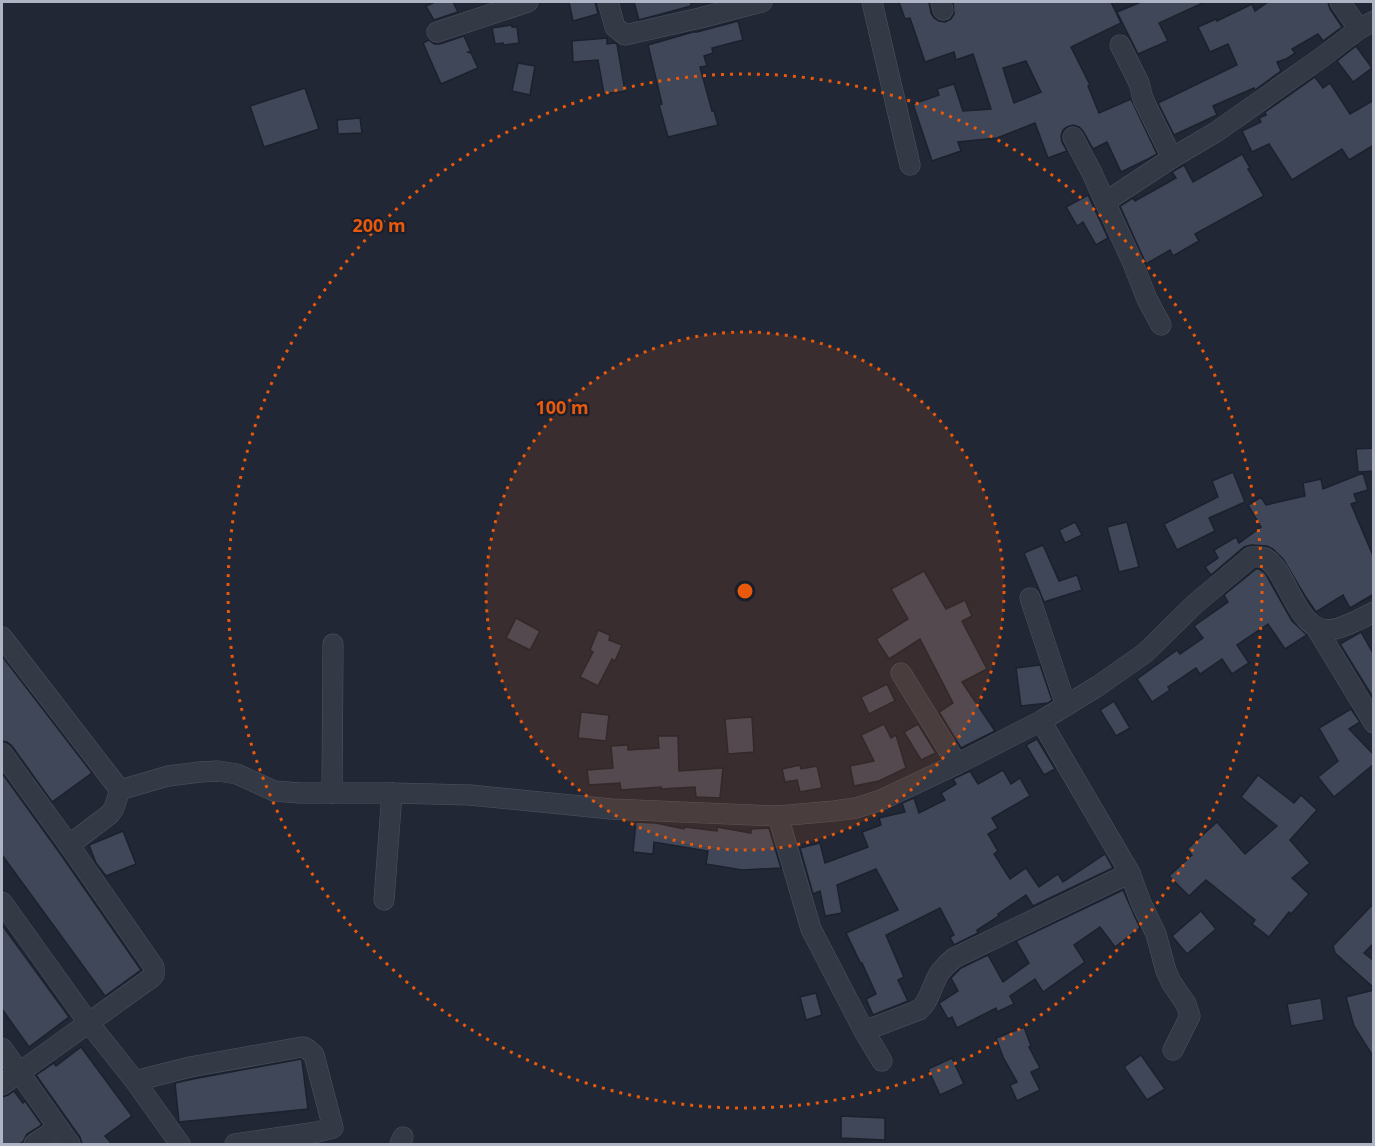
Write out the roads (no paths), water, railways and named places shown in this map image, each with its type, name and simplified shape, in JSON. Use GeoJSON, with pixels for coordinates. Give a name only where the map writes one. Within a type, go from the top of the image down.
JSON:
{"type":"FeatureCollection","features":[{"type":"Feature","properties":{"kind":"street"},"geometry":{"type":"LineString","coordinates":[[437,32],[473,10],[528,2]]}},
{"type":"Feature","properties":{"kind":"street"},"geometry":{"type":"LineString","coordinates":[[608,2],[615,27],[625,34],[762,2]]}},
{"type":"Feature","properties":{"kind":"street"},"geometry":{"type":"LineString","coordinates":[[872,2],[910,165]]}},
{"type":"Feature","properties":{"kind":"street"},"geometry":{"type":"LineString","coordinates":[[1105,202],[1216,132],[1366,25],[1340,2]]}},
{"type":"Feature","properties":{"kind":"street"},"geometry":{"type":"LineString","coordinates":[[1120,45],[1172,158]]}},
{"type":"Feature","properties":{"kind":"street"},"geometry":{"type":"LineString","coordinates":[[1074,137],[1161,325]]}},
{"type":"Feature","properties":{"kind":"street"},"geometry":{"type":"LineString","coordinates":[[120,789],[168,776],[218,771],[237,774],[274,791],[300,793],[470,795],[611,809],[778,816],[856,808],[881,800],[957,764],[1041,721],[1098,686],[1145,653],[1196,603],[1251,557],[1259,556],[1273,564],[1297,604],[1317,629],[1374,723]]}},
{"type":"Feature","properties":{"kind":"street"},"geometry":{"type":"LineString","coordinates":[[1030,598],[1066,706]]}},
{"type":"Feature","properties":{"kind":"street"},"geometry":{"type":"LineString","coordinates":[[1317,629],[1334,630],[1374,612]]}},
{"type":"Feature","properties":{"kind":"street"},"geometry":{"type":"LineString","coordinates":[[2,637],[120,789]]}},
{"type":"Feature","properties":{"kind":"street"},"geometry":{"type":"LineString","coordinates":[[332,793],[333,644]]}},
{"type":"Feature","properties":{"kind":"street"},"geometry":{"type":"LineString","coordinates":[[901,673],[957,764]]}},
{"type":"Feature","properties":{"kind":"street"},"geometry":{"type":"LineString","coordinates":[[1041,721],[1130,873],[1156,934],[1166,971],[1189,1010],[1190,1016],[1173,1050]]}},
{"type":"Feature","properties":{"kind":"street"},"geometry":{"type":"LineString","coordinates":[[2,753],[154,967],[154,975],[151,978],[2,1085]]}},
{"type":"Feature","properties":{"kind":"street"},"geometry":{"type":"LineString","coordinates":[[69,845],[110,814],[120,789]]}},
{"type":"Feature","properties":{"kind":"street"},"geometry":{"type":"LineString","coordinates":[[384,900],[392,793]]}},
{"type":"Feature","properties":{"kind":"street"},"geometry":{"type":"LineString","coordinates":[[778,816],[811,929],[882,1061]]}},
{"type":"Feature","properties":{"kind":"street"},"geometry":{"type":"LineString","coordinates":[[864,1030],[919,1010],[925,1005],[941,970],[954,957],[1130,873]]}},
{"type":"Feature","properties":{"kind":"street"},"geometry":{"type":"LineString","coordinates":[[2,902],[88,1022],[135,1081],[180,1144]]}},
{"type":"Feature","properties":{"kind":"street"},"geometry":{"type":"LineString","coordinates":[[2,1048],[70,1144]]}},
{"type":"Feature","properties":{"kind":"street"},"geometry":{"type":"LineString","coordinates":[[135,1081],[190,1067],[306,1048],[314,1055],[334,1136],[317,1132],[235,1144]]}},
{"type":"Feature","properties":{"kind":"street"},"geometry":{"type":"LineString","coordinates":[[34,1144],[58,1128]]}}]}
